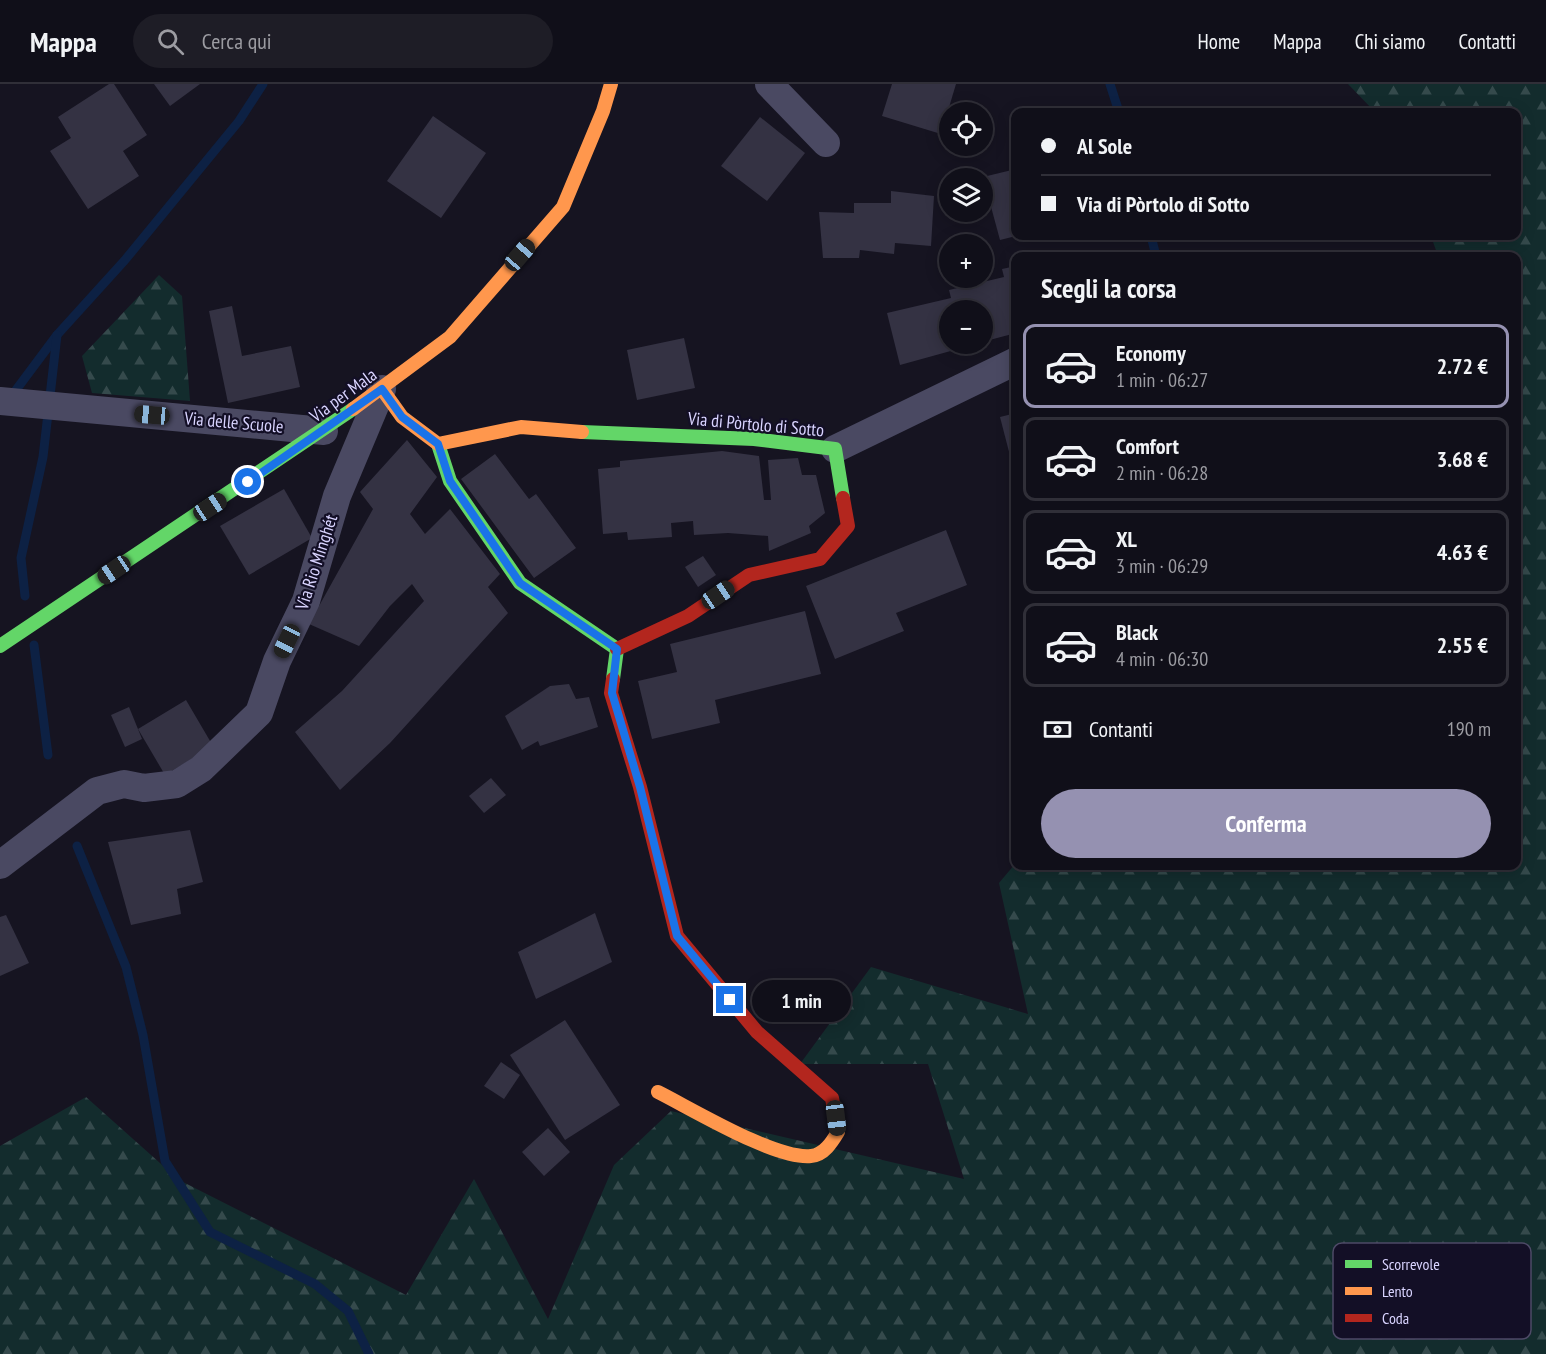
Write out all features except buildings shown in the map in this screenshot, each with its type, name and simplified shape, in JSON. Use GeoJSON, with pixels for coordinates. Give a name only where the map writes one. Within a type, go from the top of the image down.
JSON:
{"type":"FeatureCollection","features":[{"type":"Feature","properties":{"kind":"street","name":"Via per Mala"},"geometry":{"type":"LineString","coordinates":[[0,646],[324,431],[450,337],[562,207],[603,111],[611,84]]}},
{"type":"Feature","properties":{"kind":"street"},"geometry":{"type":"LineString","coordinates":[[769,84],[826,142]]}},
{"type":"Feature","properties":{"kind":"street"},"geometry":{"type":"LineString","coordinates":[[835,449],[1011,364]]}},
{"type":"Feature","properties":{"kind":"street"},"geometry":{"type":"LineString","coordinates":[[382,389],[402,417],[438,444],[450,481],[520,583],[617,649],[612,693],[640,787],[677,936],[757,1032],[832,1098],[838,1132],[828,1148],[811,1156],[785,1151],[658,1092]]}},
{"type":"Feature","properties":{"kind":"street","name":"Via Rio Minghét"},"geometry":{"type":"LineString","coordinates":[[0,865],[98,791],[124,784],[144,788],[177,784],[201,769],[259,713],[277,661],[306,601],[337,496],[382,389]]}},
{"type":"Feature","properties":{"kind":"street","name":"Via delle Scuole"},"geometry":{"type":"LineString","coordinates":[[0,401],[324,431]]}},
{"type":"Feature","properties":{"kind":"street","name":"Via di Pòrtolo di Sotto"},"geometry":{"type":"LineString","coordinates":[[438,444],[521,427],[598,434],[754,439],[835,449],[848,526],[820,559],[749,575],[688,616],[617,649]]}},
{"type":"Feature","properties":{"kind":"green space"},"geometry":{"type":"Polygon","coordinates":[[[1348,84],[1546,84],[1546,1354],[0,1354],[0,1146],[86,1097],[179,1180],[406,1295],[474,1179],[548,1319],[614,1165],[671,1111],[964,1179],[928,1064],[800,1064],[871,967],[1028,1014],[999,883],[1011,869],[1521,870],[1521,252],[1437,252],[1432,240],[1521,240],[1521,108],[1371,108],[1348,84]]]}},
{"type":"Feature","properties":{"kind":"green space"},"geometry":{"type":"Polygon","coordinates":[[[159,275],[182,296],[190,401],[92,393],[82,356],[159,275]]]}},
{"type":"Feature","properties":{"kind":"waterway"},"geometry":{"type":"LineString","coordinates":[[10,398],[57,335],[125,260],[239,121],[263,84]]}},
{"type":"Feature","properties":{"kind":"waterway"},"geometry":{"type":"LineString","coordinates":[[1110,84],[1118,108]]}},
{"type":"Feature","properties":{"kind":"waterway"},"geometry":{"type":"LineString","coordinates":[[1152,240],[1155,252]]}},
{"type":"Feature","properties":{"kind":"waterway"},"geometry":{"type":"LineString","coordinates":[[25,596],[21,558],[43,457],[57,335]]}},
{"type":"Feature","properties":{"kind":"waterway"},"geometry":{"type":"LineString","coordinates":[[34,645],[48,755]]}},
{"type":"Feature","properties":{"kind":"waterway"},"geometry":{"type":"LineString","coordinates":[[77,846],[126,967],[143,1035],[165,1161],[210,1232],[315,1284],[348,1311],[369,1354]]}},
{"type":"Feature","properties":{"kind":"traffic: fast"},"geometry":{"type":"LineString","coordinates":[[0,646],[353,409]]}},
{"type":"Feature","properties":{"kind":"traffic: fast"},"geometry":{"type":"LineString","coordinates":[[582,432],[754,439],[835,449],[843,498]]}},
{"type":"Feature","properties":{"kind":"traffic: fast"},"geometry":{"type":"LineString","coordinates":[[438,444],[450,481],[520,583],[617,649],[613,679]]}},
{"type":"Feature","properties":{"kind":"traffic: slow"},"geometry":{"type":"LineString","coordinates":[[353,409],[450,337],[563,207],[603,111],[611,84]]}},
{"type":"Feature","properties":{"kind":"traffic: slow"},"geometry":{"type":"LineString","coordinates":[[382,389],[402,417],[438,444],[521,427],[582,432]]}},
{"type":"Feature","properties":{"kind":"traffic: slow"},"geometry":{"type":"LineString","coordinates":[[658,1092],[734,1132],[777,1150],[796,1155],[816,1155],[827,1147],[838,1132],[835,1115]]}},
{"type":"Feature","properties":{"kind":"traffic: jam"},"geometry":{"type":"LineString","coordinates":[[617,649],[688,616],[749,575],[820,559],[848,526],[843,498]]}},
{"type":"Feature","properties":{"kind":"traffic: jam"},"geometry":{"type":"LineString","coordinates":[[613,679],[611,693],[640,787],[677,936],[757,1032],[832,1098],[835,1115]]}},
{"type":"Feature","properties":{"kind":"route"},"geometry":{"type":"LineString","coordinates":[[248,482],[382,389],[402,417],[438,444],[450,481],[520,583],[617,649],[612,693],[640,787],[677,936],[730,1000]]}}]}
